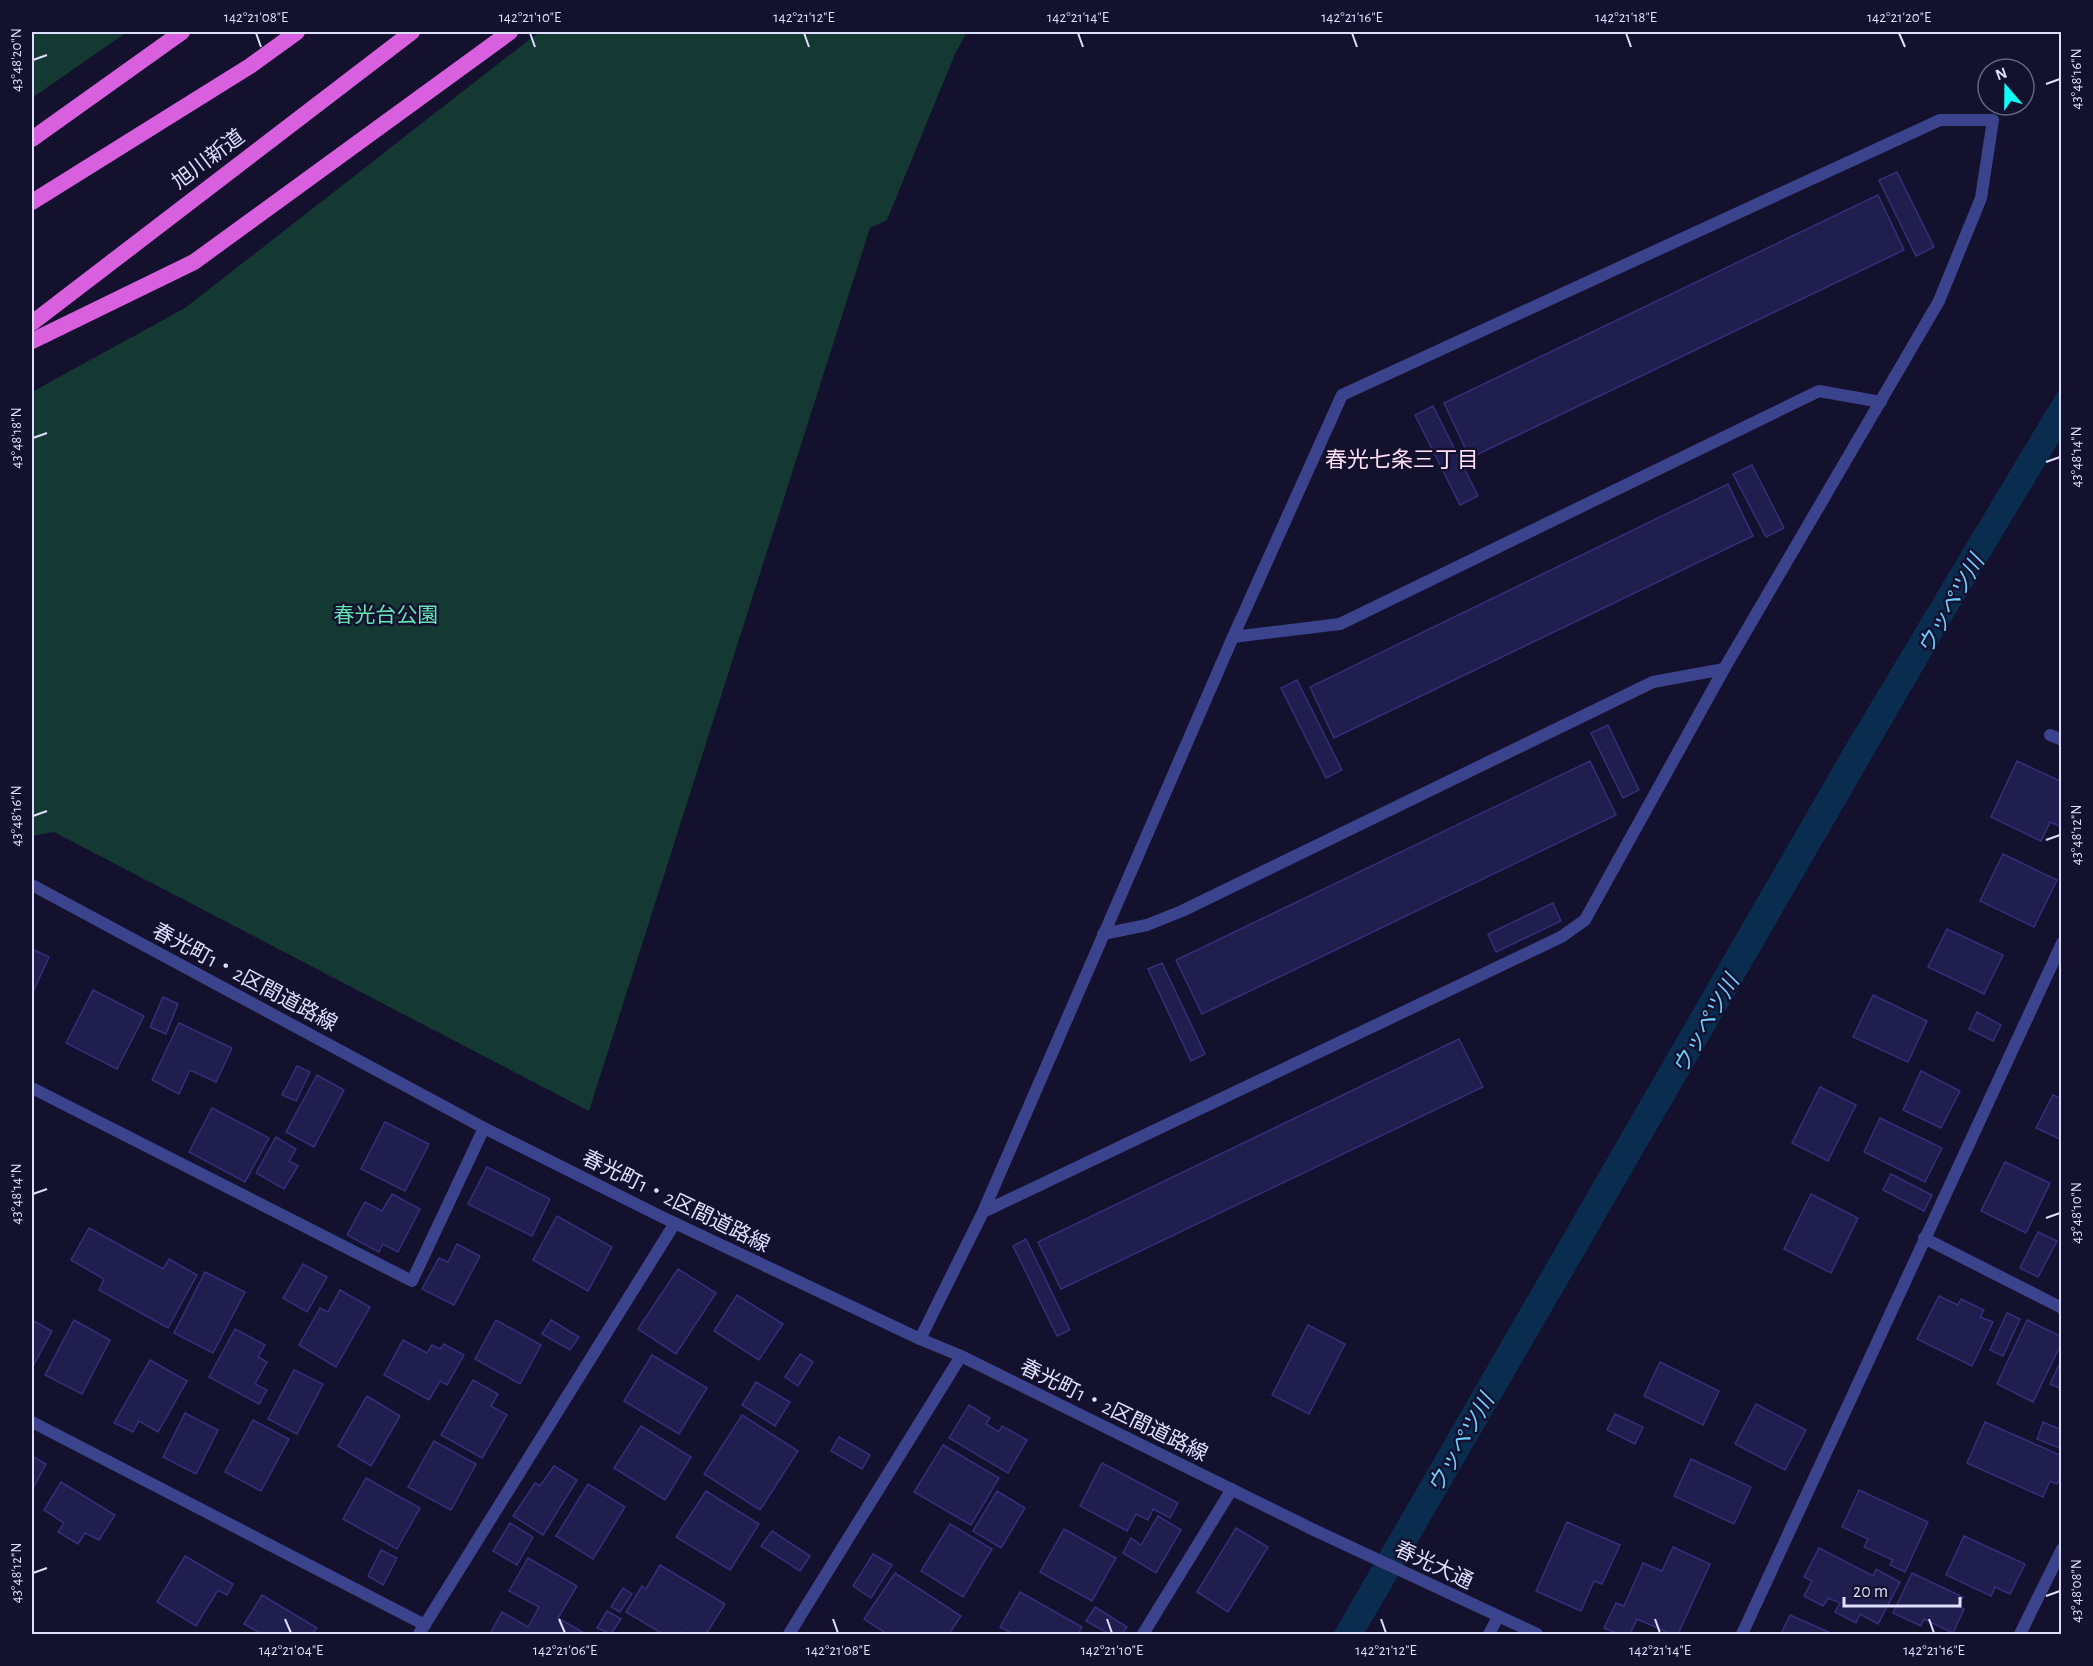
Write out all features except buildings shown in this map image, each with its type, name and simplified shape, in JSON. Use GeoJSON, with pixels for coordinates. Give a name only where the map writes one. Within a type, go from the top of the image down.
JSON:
{"type":"FeatureCollection","features":[{"type":"Feature","properties":{"kind":"highway"},"geometry":{"type":"LineString","coordinates":[[32,139],[182,32]]}},
{"type":"Feature","properties":{"kind":"highway"},"geometry":{"type":"LineString","coordinates":[[32,202],[250,66],[297,32]]}},
{"type":"Feature","properties":{"kind":"highway","name":"旭川新道"},"geometry":{"type":"LineString","coordinates":[[32,323],[412,32]]}},
{"type":"Feature","properties":{"kind":"highway"},"geometry":{"type":"LineString","coordinates":[[32,341],[194,262],[510,32]]}},
{"type":"Feature","properties":{"kind":"street"},"geometry":{"type":"LineString","coordinates":[[920,1339],[983,1212],[1233,637],[1342,395],[1940,120],[1993,120],[1981,198],[1939,301],[1724,669],[1585,920],[1561,937],[983,1212]]}},
{"type":"Feature","properties":{"kind":"street"},"geometry":{"type":"LineString","coordinates":[[1233,637],[1340,624],[1819,391],[1881,402]]}},
{"type":"Feature","properties":{"kind":"street"},"geometry":{"type":"LineString","coordinates":[[1103,934],[1147,925],[1182,911],[1653,682],[1724,669]]}},
{"type":"Feature","properties":{"kind":"street","name":"春光町1・2区間道路線"},"geometry":{"type":"LineString","coordinates":[[32,885],[484,1128],[675,1223],[920,1339],[961,1356],[1314,1530]]}},
{"type":"Feature","properties":{"kind":"street"},"geometry":{"type":"LineString","coordinates":[[1742,1635],[2061,943]]}},
{"type":"Feature","properties":{"kind":"street"},"geometry":{"type":"LineString","coordinates":[[32,1088],[412,1281],[484,1128]]}},
{"type":"Feature","properties":{"kind":"street"},"geometry":{"type":"LineString","coordinates":[[32,1422],[422,1630],[675,1223]]}},
{"type":"Feature","properties":{"kind":"street"},"geometry":{"type":"LineString","coordinates":[[1924,1238],[2061,1308]]}},
{"type":"Feature","properties":{"kind":"street"},"geometry":{"type":"LineString","coordinates":[[789,1635],[961,1356]]}},
{"type":"Feature","properties":{"kind":"street"},"geometry":{"type":"LineString","coordinates":[[1143,1635],[1232,1489]]}},
{"type":"Feature","properties":{"kind":"street","name":"春光大通"},"geometry":{"type":"LineString","coordinates":[[1314,1530],[1538,1635]]}},
{"type":"Feature","properties":{"kind":"street"},"geometry":{"type":"LineString","coordinates":[[2020,1635],[2061,1549]]}},
{"type":"Feature","properties":{"kind":"street"},"geometry":{"type":"LineString","coordinates":[[1489,1635],[1498,1617]]}},
{"type":"Feature","properties":{"kind":"green space"},"geometry":{"type":"Polygon","coordinates":[[[32,32],[127,32],[32,98],[32,32]]]}},
{"type":"Feature","properties":{"kind":"green space","name":"春光台公園"},"geometry":{"type":"Polygon","coordinates":[[[539,32],[967,32],[955,54],[887,220],[870,228],[589,1111],[54,832],[32,836],[32,392],[185,308],[539,32]]]}},
{"type":"Feature","properties":{"kind":"water","name":"ウッペツ川"},"geometry":{"type":"Polygon","coordinates":[[[2061,386],[2061,438],[1951,621],[1376,1614],[1364,1634],[1333,1634],[1844,748],[2061,386]]]}},
{"type":"Feature","properties":{"kind":"district","name":"春光七条三丁目"},"geometry":{"type":"Point","coordinates":[1402,459]}}]}
